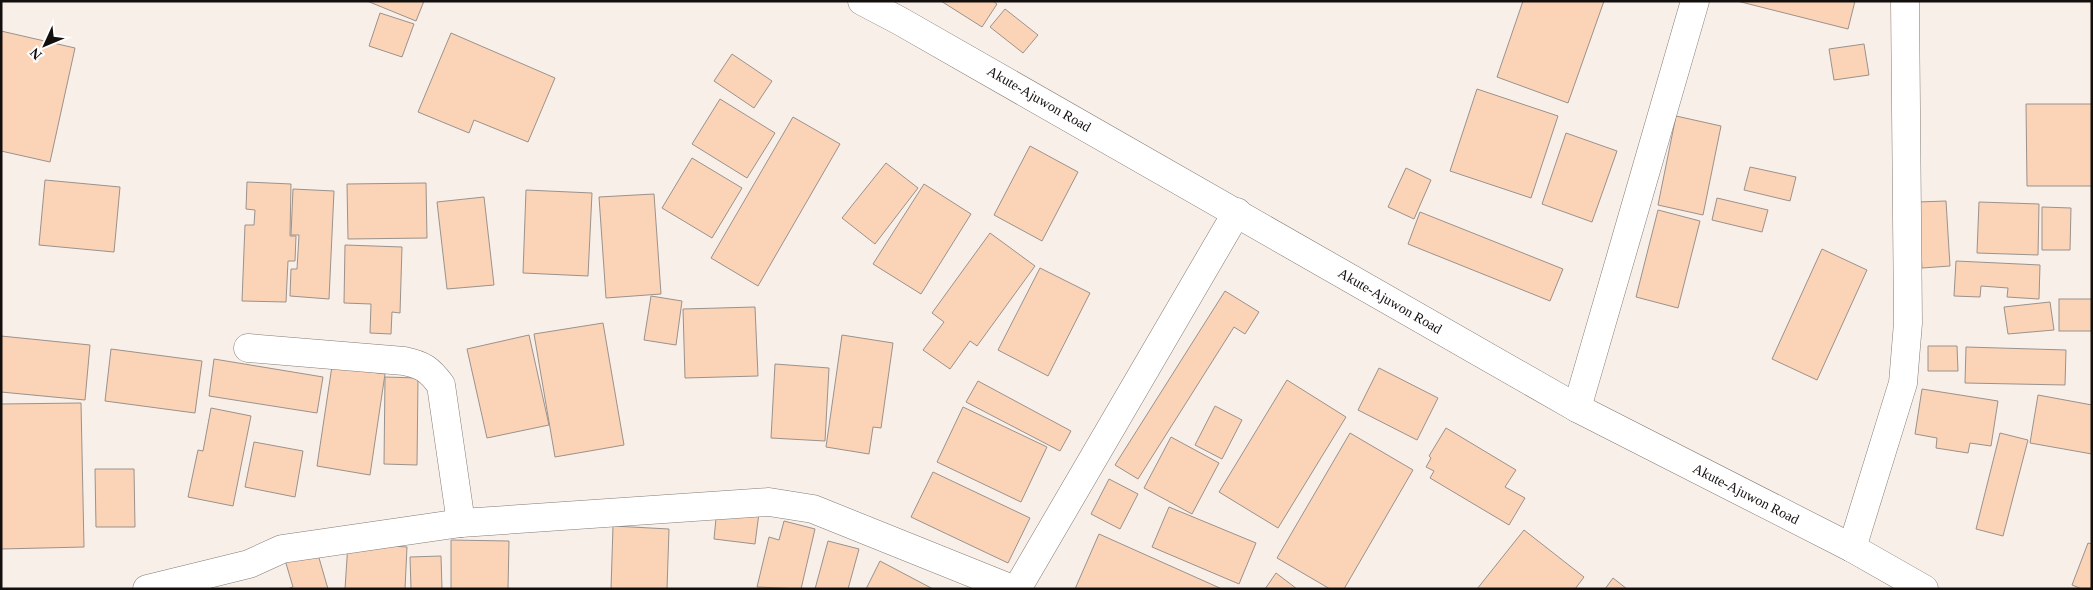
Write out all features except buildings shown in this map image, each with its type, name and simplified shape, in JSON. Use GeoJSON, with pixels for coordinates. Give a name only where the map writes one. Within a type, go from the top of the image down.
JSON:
{"type":"FeatureCollection","features":[{"type":"Feature","properties":{"kind":"street","name":"Akute-Ajuwon Road"},"geometry":{"type":"LineString","coordinates":[[862,1],[1237,212],[1577,408],[1852,548],[1924,589]]}},
{"type":"Feature","properties":{"kind":"street"},"geometry":{"type":"LineString","coordinates":[[1577,408],[1695,1]]}},
{"type":"Feature","properties":{"kind":"street"},"geometry":{"type":"LineString","coordinates":[[1852,548],[1904,383],[1908,323],[1905,1]]}},
{"type":"Feature","properties":{"kind":"street"},"geometry":{"type":"LineString","coordinates":[[1017,589],[1237,212]]}},
{"type":"Feature","properties":{"kind":"street"},"geometry":{"type":"LineString","coordinates":[[248,348],[404,361],[422,365],[433,374],[441,385],[461,523]]}},
{"type":"Feature","properties":{"kind":"street"},"geometry":{"type":"LineString","coordinates":[[146,589],[249,564],[282,549],[461,523],[769,502],[813,509],[1012,589]]}}]}
